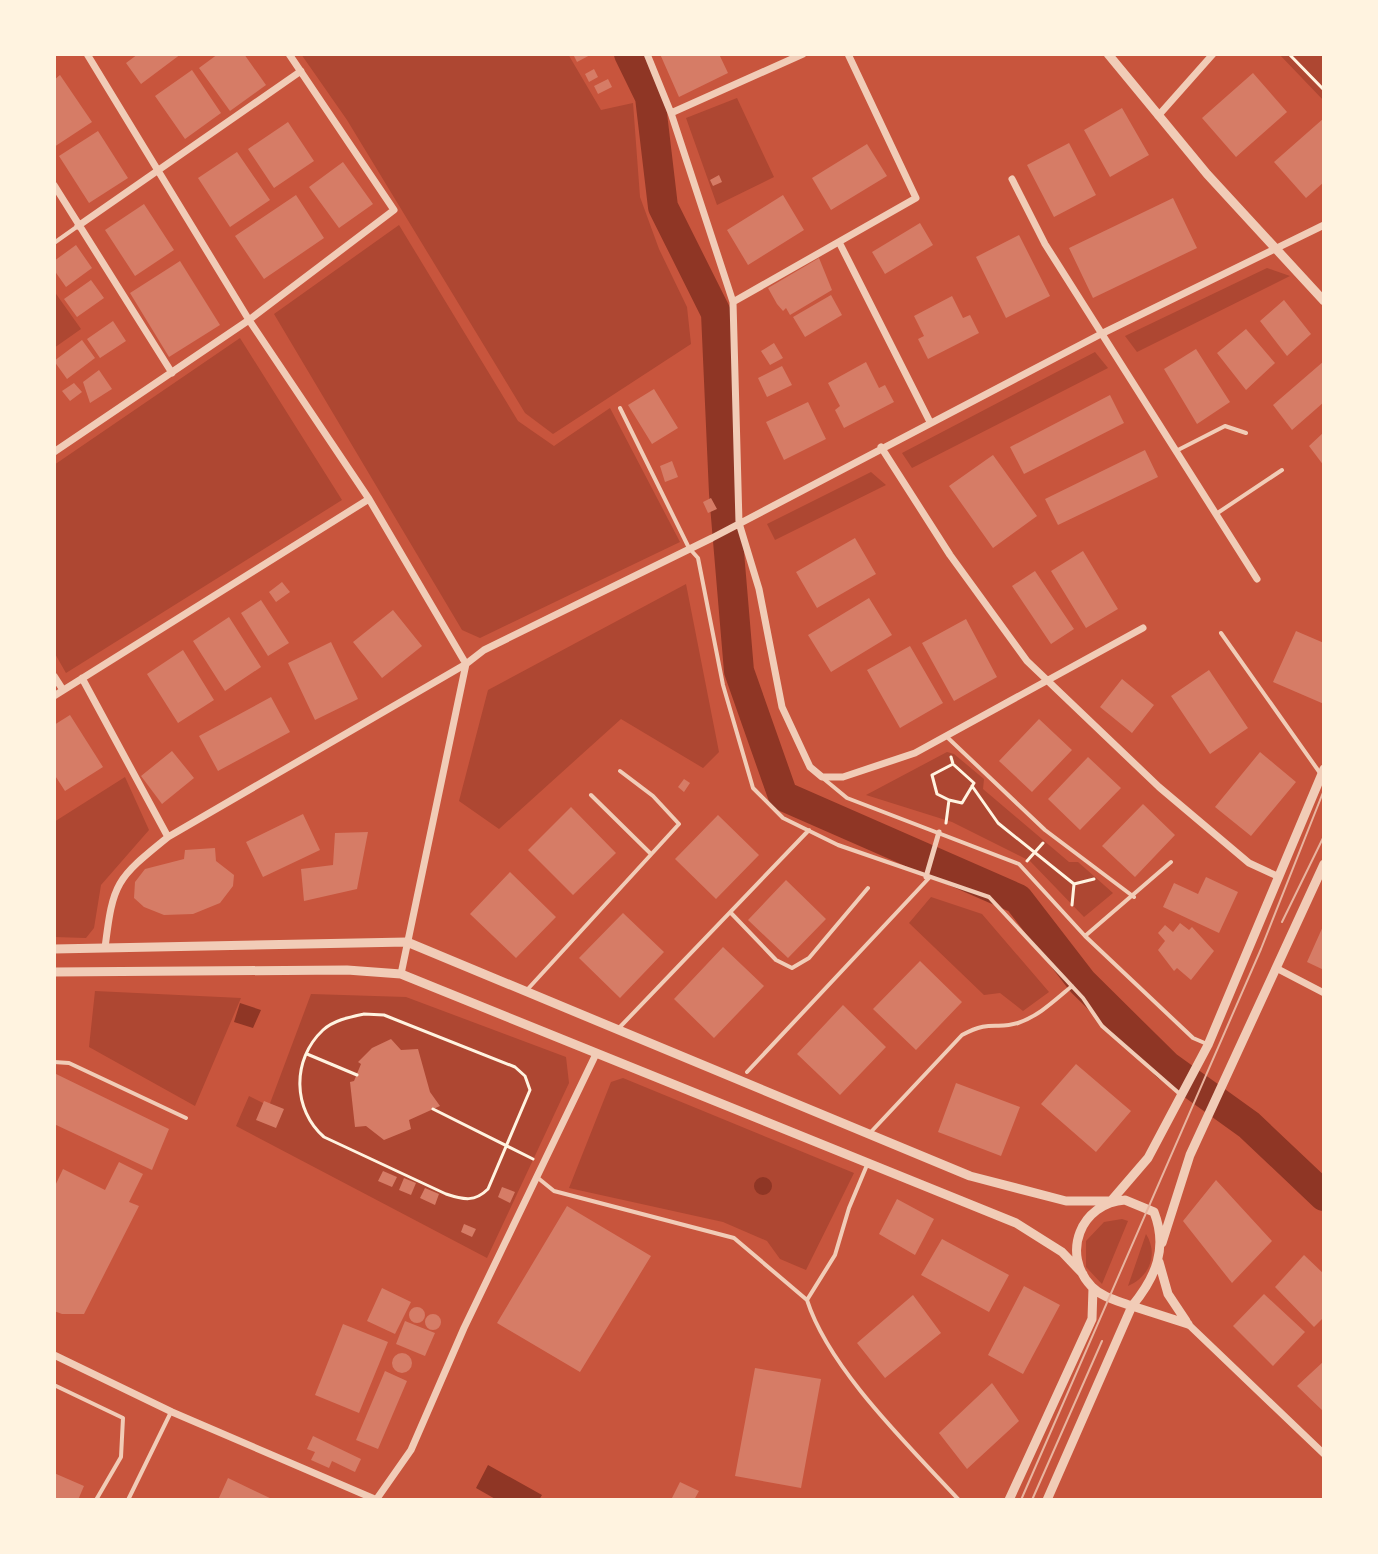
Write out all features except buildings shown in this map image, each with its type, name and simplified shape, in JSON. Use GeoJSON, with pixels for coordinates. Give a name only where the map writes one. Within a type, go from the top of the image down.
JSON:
{"type":"FeatureCollection","features":[{"type":"Feature","properties":{"kind":"street"},"geometry":{"type":"LineString","coordinates":[[87,54],[249,320],[369,499],[466,664],[401,974]]}},
{"type":"Feature","properties":{"kind":"street"},"geometry":{"type":"LineString","coordinates":[[54,452],[249,320],[394,210],[289,54]]}},
{"type":"Feature","properties":{"kind":"street"},"geometry":{"type":"LineString","coordinates":[[647,54],[671,113],[733,302],[739,523],[759,589],[782,707],[810,767],[822,777],[843,777],[915,753],[1050,683],[1143,628]]}},
{"type":"Feature","properties":{"kind":"street"},"geometry":{"type":"LineString","coordinates":[[671,113],[803,54]]}},
{"type":"Feature","properties":{"kind":"street"},"geometry":{"type":"LineString","coordinates":[[733,302],[916,198],[848,54]]}},
{"type":"Feature","properties":{"kind":"street"},"geometry":{"type":"LineString","coordinates":[[1108,54],[1158,116],[1282,246],[1324,301]]}},
{"type":"Feature","properties":{"kind":"street"},"geometry":{"type":"LineString","coordinates":[[1158,116],[1213,54]]}},
{"type":"Feature","properties":{"kind":"street"},"geometry":{"type":"LineString","coordinates":[[78,226],[301,71]]}},
{"type":"Feature","properties":{"kind":"street"},"geometry":{"type":"LineString","coordinates":[[1012,179],[1045,244],[1257,579]]}},
{"type":"Feature","properties":{"kind":"street"},"geometry":{"type":"LineString","coordinates":[[54,185],[172,373]]}},
{"type":"Feature","properties":{"kind":"street"},"geometry":{"type":"LineString","coordinates":[[105,948],[111,898],[128,869],[168,837],[466,664],[484,650],[712,538],[1101,334],[1324,225]]}},
{"type":"Feature","properties":{"kind":"street"},"geometry":{"type":"LineString","coordinates":[[839,242],[930,422]]}},
{"type":"Feature","properties":{"kind":"street"},"geometry":{"type":"LineString","coordinates":[[881,447],[950,555],[1027,661],[1170,797],[1249,863],[1277,876]]}},
{"type":"Feature","properties":{"kind":"street"},"geometry":{"type":"LineString","coordinates":[[54,696],[369,499]]}},
{"type":"Feature","properties":{"kind":"street"},"geometry":{"type":"LineString","coordinates":[[54,676],[63,690]]}},
{"type":"Feature","properties":{"kind":"street"},"geometry":{"type":"LineString","coordinates":[[82,678],[168,837]]}},
{"type":"Feature","properties":{"kind":"street"},"geometry":{"type":"LineString","coordinates":[[1083,1274],[1077,1243],[1080,1228],[1087,1216],[1111,1201],[1148,1158],[1184,1092],[1208,1045],[1323,772]]}},
{"type":"Feature","properties":{"kind":"street"},"geometry":{"type":"LineString","coordinates":[[928,877],[942,833]]}},
{"type":"Feature","properties":{"kind":"street"},"geometry":{"type":"LineString","coordinates":[[1047,1500],[1132,1306],[1146,1289],[1159,1262],[1172,1204],[1276,968],[1321,878],[1324,864]]}},
{"type":"Feature","properties":{"kind":"street"},"geometry":{"type":"LineString","coordinates":[[54,949],[407,942],[970,1176],[1066,1201],[1139,1203],[1154,1212],[1162,1243]]}},
{"type":"Feature","properties":{"kind":"street"},"geometry":{"type":"LineString","coordinates":[[1276,968],[1324,993]]}},
{"type":"Feature","properties":{"kind":"street"},"geometry":{"type":"LineString","coordinates":[[54,972],[347,970],[401,974],[1016,1223],[1062,1252],[1093,1288],[1132,1306],[1188,1324]]}},
{"type":"Feature","properties":{"kind":"street"},"geometry":{"type":"LineString","coordinates":[[54,1355],[172,1412],[376,1500],[411,1450],[536,1176],[596,1054]]}},
{"type":"Feature","properties":{"kind":"street"},"geometry":{"type":"LineString","coordinates":[[1159,1262],[1168,1294],[1188,1324],[1324,1454]]}},
{"type":"Feature","properties":{"kind":"street"},"geometry":{"type":"LineString","coordinates":[[1009,1500],[1092,1319],[1093,1288]]}},
{"type":"Feature","properties":{"kind":"lane"},"geometry":{"type":"LineString","coordinates":[[54,243],[78,226]]}},
{"type":"Feature","properties":{"kind":"lane"},"geometry":{"type":"LineString","coordinates":[[620,408],[689,548],[698,558],[723,685],[753,788],[783,818],[928,877],[989,897],[1072,986],[1102,1026],[1184,1092]]}},
{"type":"Feature","properties":{"kind":"lane"},"geometry":{"type":"LineString","coordinates":[[1176,451],[1225,426],[1246,433]]}},
{"type":"Feature","properties":{"kind":"lane"},"geometry":{"type":"LineString","coordinates":[[1216,514],[1282,470]]}},
{"type":"Feature","properties":{"kind":"lane"},"geometry":{"type":"LineString","coordinates":[[1221,633],[1323,772]]}},
{"type":"Feature","properties":{"kind":"lane"},"geometry":{"type":"LineString","coordinates":[[947,737],[1045,830],[1134,897]]}},
{"type":"Feature","properties":{"kind":"lane"},"geometry":{"type":"LineString","coordinates":[[525,992],[679,824],[653,796],[620,771]]}},
{"type":"Feature","properties":{"kind":"lane"},"geometry":{"type":"LineString","coordinates":[[822,777],[847,798],[1022,867],[1085,936],[1193,1038],[1208,1045]]}},
{"type":"Feature","properties":{"kind":"lane"},"geometry":{"type":"LineString","coordinates":[[591,795],[651,854]]}},
{"type":"Feature","properties":{"kind":"lane"},"geometry":{"type":"LineString","coordinates":[[617,1030],[809,830]]}},
{"type":"Feature","properties":{"kind":"lane"},"geometry":{"type":"LineString","coordinates":[[1085,936],[1171,862]]}},
{"type":"Feature","properties":{"kind":"lane"},"geometry":{"type":"LineString","coordinates":[[747,1072],[928,877]]}},
{"type":"Feature","properties":{"kind":"lane"},"geometry":{"type":"LineString","coordinates":[[731,913],[776,960],[792,968],[809,958],[868,888]]}},
{"type":"Feature","properties":{"kind":"lane"},"geometry":{"type":"LineString","coordinates":[[869,1134],[962,1035],[982,1024],[1014,1025],[1034,1017],[1072,986]]}},
{"type":"Feature","properties":{"kind":"lane"},"geometry":{"type":"LineString","coordinates":[[54,1062],[69,1063],[186,1118]]}},
{"type":"Feature","properties":{"kind":"lane"},"geometry":{"type":"LineString","coordinates":[[807,1300],[835,1255],[867,1163]]}},
{"type":"Feature","properties":{"kind":"lane"},"geometry":{"type":"LineString","coordinates":[[536,1176],[554,1191],[734,1238],[807,1300],[816,1328],[865,1394],[959,1500]]}},
{"type":"Feature","properties":{"kind":"lane"},"geometry":{"type":"LineString","coordinates":[[54,1385],[123,1418],[121,1457],[96,1500]]}},
{"type":"Feature","properties":{"kind":"lane"},"geometry":{"type":"LineString","coordinates":[[128,1500],[172,1412]]}},
{"type":"Feature","properties":{"kind":"path"},"geometry":{"type":"LineString","coordinates":[[1289,54],[1324,90]]}},
{"type":"Feature","properties":{"kind":"path"},"geometry":{"type":"LineString","coordinates":[[949,749],[953,764],[974,783],[962,803],[937,794],[932,775],[953,764]]}},
{"type":"Feature","properties":{"kind":"path"},"geometry":{"type":"LineString","coordinates":[[972,786],[998,823],[1036,850],[1074,884]]}},
{"type":"Feature","properties":{"kind":"path"},"geometry":{"type":"LineString","coordinates":[[942,833],[949,800]]}},
{"type":"Feature","properties":{"kind":"path"},"geometry":{"type":"LineString","coordinates":[[1022,867],[1046,840]]}},
{"type":"Feature","properties":{"kind":"path"},"geometry":{"type":"LineString","coordinates":[[1074,884],[1100,878]]}},
{"type":"Feature","properties":{"kind":"path"},"geometry":{"type":"LineString","coordinates":[[1070,917],[1074,884]]}},
{"type":"Feature","properties":{"kind":"path"},"geometry":{"type":"LineString","coordinates":[[364,1014],[384,1015],[515,1067],[525,1076],[530,1090],[488,1189],[479,1198],[463,1200],[324,1137],[308,1123],[300,1089],[307,1054],[325,1028],[342,1019],[364,1014]]}},
{"type":"Feature","properties":{"kind":"path"},"geometry":{"type":"LineString","coordinates":[[307,1054],[357,1075]]}},
{"type":"Feature","properties":{"kind":"path"},"geometry":{"type":"LineString","coordinates":[[433,1109],[542,1164]]}},
{"type":"Feature","properties":{"kind":"shaded area"},"geometry":{"type":"Polygon","coordinates":[[[301,54],[568,54],[601,110],[633,103],[640,197],[659,249],[687,307],[691,344],[553,434],[525,413],[347,120],[301,54]]]}},
{"type":"Feature","properties":{"kind":"shaded area"},"geometry":{"type":"Polygon","coordinates":[[[1279,54],[1324,54],[1324,101],[1279,54]]]}},
{"type":"Feature","properties":{"kind":"shaded area"},"geometry":{"type":"Polygon","coordinates":[[[737,98],[774,177],[717,205],[686,118],[737,98]]]}},
{"type":"Feature","properties":{"kind":"shaded area"},"geometry":{"type":"Polygon","coordinates":[[[399,225],[518,421],[554,446],[610,408],[680,542],[480,638],[462,630],[274,314],[399,225]]]}},
{"type":"Feature","properties":{"kind":"shaded area"},"geometry":{"type":"Polygon","coordinates":[[[1267,268],[1290,276],[1137,352],[1125,336],[1267,268]]]}},
{"type":"Feature","properties":{"kind":"shaded area"},"geometry":{"type":"Polygon","coordinates":[[[54,291],[81,329],[54,348],[54,291]]]}},
{"type":"Feature","properties":{"kind":"shaded area"},"geometry":{"type":"Polygon","coordinates":[[[240,338],[342,500],[66,673],[54,652],[54,465],[240,338]]]}},
{"type":"Feature","properties":{"kind":"shaded area"},"geometry":{"type":"Polygon","coordinates":[[[1095,352],[1108,368],[912,468],[902,453],[1095,352]]]}},
{"type":"Feature","properties":{"kind":"shaded area"},"geometry":{"type":"Polygon","coordinates":[[[871,472],[886,485],[775,540],[767,524],[871,472]]]}},
{"type":"Feature","properties":{"kind":"shaded area"},"geometry":{"type":"Polygon","coordinates":[[[686,584],[719,752],[703,768],[621,719],[499,829],[459,801],[488,690],[686,584]]]}},
{"type":"Feature","properties":{"kind":"shaded area"},"geometry":{"type":"Polygon","coordinates":[[[947,752],[954,754],[984,779],[983,789],[1069,862],[1078,862],[1113,893],[1084,917],[1030,861],[952,822],[866,795],[947,752]]]}},
{"type":"Feature","properties":{"kind":"shaded area"},"geometry":{"type":"Polygon","coordinates":[[[125,777],[149,830],[101,885],[94,928],[86,938],[54,937],[54,822],[125,777]]]}},
{"type":"Feature","properties":{"kind":"shaded area"},"geometry":{"type":"Polygon","coordinates":[[[931,897],[982,914],[1049,992],[1023,1011],[1000,993],[984,995],[909,923],[931,897]]]}},
{"type":"Feature","properties":{"kind":"shaded area"},"geometry":{"type":"Polygon","coordinates":[[[95,991],[241,998],[195,1106],[89,1047],[95,991]]]}},
{"type":"Feature","properties":{"kind":"shaded area"},"geometry":{"type":"Polygon","coordinates":[[[311,994],[406,997],[566,1057],[569,1083],[487,1258],[236,1126],[249,1096],[269,1106],[311,994]]]}},
{"type":"Feature","properties":{"kind":"shaded area"},"geometry":{"type":"Polygon","coordinates":[[[240,1003],[261,1010],[253,1028],[234,1022],[240,1003]]]}},
{"type":"Feature","properties":{"kind":"shaded area"},"geometry":{"type":"Polygon","coordinates":[[[623,1078],[854,1173],[806,1270],[780,1259],[767,1241],[723,1222],[569,1188],[611,1082],[623,1078]]]}},
{"type":"Feature","properties":{"kind":"shaded area"},"geometry":{"type":"Polygon","coordinates":[[[763,1177],[772,1186],[763,1195],[754,1186],[763,1177]]]}},
{"type":"Feature","properties":{"kind":"shaded area"},"geometry":{"type":"Polygon","coordinates":[[[1128,1221],[1102,1284],[1086,1267],[1086,1241],[1104,1222],[1128,1221]]]}},
{"type":"Feature","properties":{"kind":"shaded area"},"geometry":{"type":"Polygon","coordinates":[[[1146,1234],[1152,1250],[1150,1264],[1142,1277],[1128,1286],[1146,1234]]]}},
{"type":"Feature","properties":{"kind":"shaded area"},"geometry":{"type":"Polygon","coordinates":[[[488,1465],[542,1495],[539,1500],[497,1500],[476,1488],[488,1465]]]}},
{"type":"Feature","properties":{"kind":"waterway"},"geometry":{"type":"LineString","coordinates":[[629,54],[650,97],[663,207],[716,313],[724,493],[739,671],[783,796],[1018,899],[1082,982],[1167,1066],[1249,1125],[1324,1196]]}},
{"type":"Feature","properties":{"kind":"tram line"},"geometry":{"type":"LineString","coordinates":[[1021,1500],[1261,949],[1324,790]]}},
{"type":"Feature","properties":{"kind":"tram line"},"geometry":{"type":"LineString","coordinates":[[1282,922],[1324,836]]}},
{"type":"Feature","properties":{"kind":"tram line"},"geometry":{"type":"LineString","coordinates":[[1032,1500],[1102,1341]]}}]}
